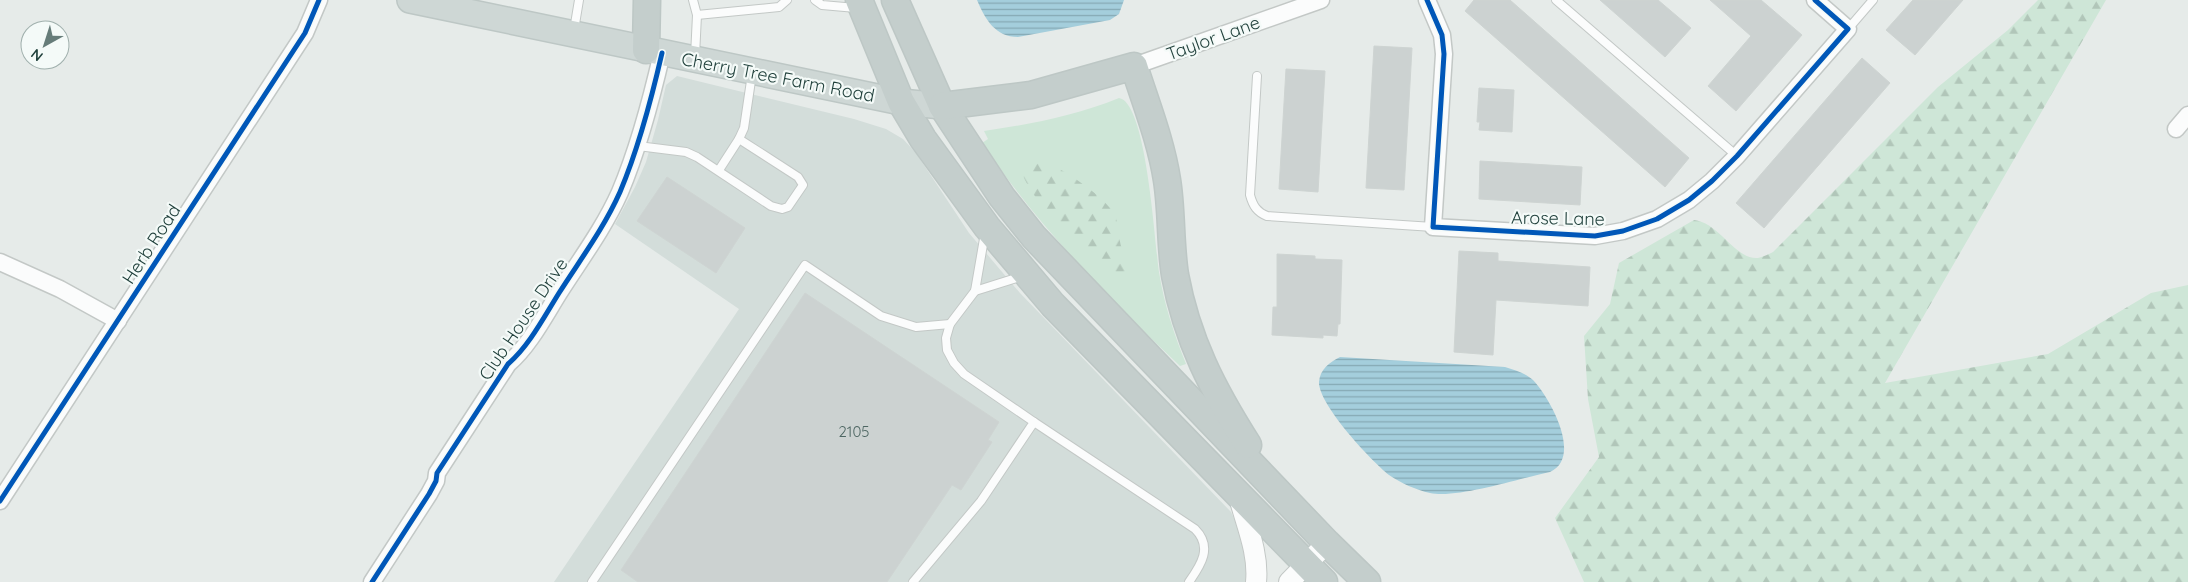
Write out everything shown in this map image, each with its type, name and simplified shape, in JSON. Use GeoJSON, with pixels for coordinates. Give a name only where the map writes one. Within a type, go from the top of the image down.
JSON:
{"type":"FeatureCollection","features":[{"type":"Feature","properties":{"kind":"highway"},"geometry":{"type":"LineString","coordinates":[[647,0],[654,52]]}},
{"type":"Feature","properties":{"kind":"highway"},"geometry":{"type":"LineString","coordinates":[[895,0],[942,106],[1002,197],[1034,237],[1366,582]]}},
{"type":"Feature","properties":{"kind":"highway"},"geometry":{"type":"LineString","coordinates":[[861,4],[901,102],[923,139],[987,227],[1053,305],[1238,497],[1306,576]]}},
{"type":"Feature","properties":{"kind":"highway"},"geometry":{"type":"LineString","coordinates":[[942,106],[1032,95],[1134,66],[1162,156],[1167,179],[1175,274],[1189,332],[1215,391],[1278,492]]}},
{"type":"Feature","properties":{"kind":"main road","name":"Cherry Tree Farm Road"},"geometry":{"type":"LineString","coordinates":[[410,0],[491,13],[654,52],[901,102],[942,106]]}},
{"type":"Feature","properties":{"kind":"street","name":"Herb Road"},"geometry":{"type":"LineString","coordinates":[[0,500],[305,33],[319,0]]}},
{"type":"Feature","properties":{"kind":"street","name":"Taylor Lane"},"geometry":{"type":"LineString","coordinates":[[1134,66],[1286,6],[1321,0]]}},
{"type":"Feature","properties":{"kind":"street"},"geometry":{"type":"LineString","coordinates":[[1427,0],[1442,35],[1444,54],[1432,227]]}},
{"type":"Feature","properties":{"kind":"street"},"geometry":{"type":"LineString","coordinates":[[1814,0],[1848,29]]}},
{"type":"Feature","properties":{"kind":"street","name":"Arose Lane"},"geometry":{"type":"LineString","coordinates":[[1432,227],[1595,236],[1622,231],[1652,221],[1679,207],[1702,190],[1737,156],[1848,29]]}},
{"type":"Feature","properties":{"kind":"street","name":"Club House Drive"},"geometry":{"type":"LineString","coordinates":[[372,582],[429,494],[442,465],[508,364],[517,356],[533,333],[604,221],[619,193],[638,146],[654,52]]}},
{"type":"Feature","properties":{"kind":"street"},"geometry":{"type":"LineString","coordinates":[[2176,129],[2188,115]]}},
{"type":"Feature","properties":{"kind":"street"},"geometry":{"type":"LineString","coordinates":[[0,262],[60,289],[118,321]]}},
{"type":"Feature","properties":{"kind":"street"},"geometry":{"type":"LineString","coordinates":[[1238,497],[1253,547],[1257,570],[1256,582]]}},
{"type":"Feature","properties":{"kind":"street"},"geometry":{"type":"LineString","coordinates":[[1306,576],[1327,543]]}},
{"type":"Feature","properties":{"kind":"lane"},"geometry":{"type":"LineString","coordinates":[[573,34],[579,0]]}},
{"type":"Feature","properties":{"kind":"lane"},"geometry":{"type":"LineString","coordinates":[[693,0],[698,15],[695,60]]}},
{"type":"Feature","properties":{"kind":"lane"},"geometry":{"type":"LineString","coordinates":[[698,15],[779,7],[787,0]]}},
{"type":"Feature","properties":{"kind":"lane"},"geometry":{"type":"LineString","coordinates":[[815,0],[822,5],[861,4]]}},
{"type":"Feature","properties":{"kind":"lane"},"geometry":{"type":"LineString","coordinates":[[1556,0],[1737,156]]}},
{"type":"Feature","properties":{"kind":"lane"},"geometry":{"type":"LineString","coordinates":[[1848,29],[1873,0]]}},
{"type":"Feature","properties":{"kind":"lane"},"geometry":{"type":"LineString","coordinates":[[719,170],[744,128],[752,72]]}},
{"type":"Feature","properties":{"kind":"lane"},"geometry":{"type":"LineString","coordinates":[[1258,76],[1250,196],[1260,214],[1432,227]]}},
{"type":"Feature","properties":{"kind":"lane"},"geometry":{"type":"LineString","coordinates":[[638,146],[686,152],[719,170],[772,206],[782,209],[788,207],[802,185],[798,177],[738,140]]}},
{"type":"Feature","properties":{"kind":"lane"},"geometry":{"type":"LineString","coordinates":[[987,227],[975,291],[950,324],[945,344],[954,363],[964,374],[1195,529],[1205,544],[1203,558],[1189,582]]}},
{"type":"Feature","properties":{"kind":"lane"},"geometry":{"type":"LineString","coordinates":[[592,582],[805,265],[881,316],[916,327],[950,324]]}},
{"type":"Feature","properties":{"kind":"lane"},"geometry":{"type":"LineString","coordinates":[[975,291],[1027,274]]}},
{"type":"Feature","properties":{"kind":"lane"},"geometry":{"type":"LineString","coordinates":[[913,582],[981,501],[1034,422]]}},
{"type":"Feature","properties":{"kind":"shaded area"},"geometry":{"type":"Polygon","coordinates":[[[677,76],[854,119],[886,129],[903,139],[916,153],[969,233],[1020,293],[1231,512],[1249,550],[1248,582],[554,582],[739,309],[615,224],[646,162],[666,85],[677,76]]]}},
{"type":"Feature","properties":{"kind":"green space"},"geometry":{"type":"Polygon","coordinates":[[[2038,0],[2106,0],[1885,383],[2048,354],[2151,293],[2188,285],[2188,582],[1584,582],[1555,518],[1599,457],[1588,399],[1584,336],[1610,304],[1619,263],[1694,220],[1712,227],[1734,248],[1750,257],[1758,258],[1773,252],[1938,87],[2008,30],[2038,0]]]}},
{"type":"Feature","properties":{"kind":"green space"},"geometry":{"type":"Polygon","coordinates":[[[1119,98],[1129,106],[1143,148],[1161,284],[1170,319],[1186,364],[1180,366],[1126,314],[1050,232],[982,143],[988,139],[984,131],[1053,119],[1119,98]]]}},
{"type":"Feature","properties":{"kind":"green space"},"geometry":{"type":"Polygon","coordinates":[[[1037,157],[1057,167],[1081,183],[1104,201],[1112,210],[1116,218],[1121,245],[1128,267],[1129,277],[1126,286],[1122,287],[1111,279],[1080,251],[1034,195],[1025,180],[1021,168],[1030,158],[1037,157]]]}},
{"type":"Feature","properties":{"kind":"water"},"geometry":{"type":"Polygon","coordinates":[[[977,0],[1124,0],[1119,14],[1110,20],[1018,37],[1003,34],[992,26],[977,0]]]}},
{"type":"Feature","properties":{"kind":"water"},"geometry":{"type":"Polygon","coordinates":[[[1340,357],[1505,367],[1523,374],[1533,380],[1555,413],[1564,441],[1564,454],[1559,464],[1550,472],[1472,491],[1442,494],[1419,490],[1389,475],[1370,458],[1347,432],[1327,404],[1321,392],[1319,382],[1321,373],[1326,366],[1340,357]]]}},
{"type":"Feature","properties":{"kind":"building"},"geometry":{"type":"Polygon","coordinates":[[[1474,0],[1510,0],[1689,158],[1665,187],[1465,11],[1474,0]]]}},
{"type":"Feature","properties":{"kind":"building"},"geometry":{"type":"Polygon","coordinates":[[[1600,0],[1658,0],[1691,28],[1665,57],[1600,0]]]}},
{"type":"Feature","properties":{"kind":"building"},"geometry":{"type":"Polygon","coordinates":[[[1710,0],[1761,0],[1802,35],[1736,111],[1708,86],[1751,36],[1710,0]]]}},
{"type":"Feature","properties":{"kind":"building"},"geometry":{"type":"Polygon","coordinates":[[[1913,0],[1963,0],[1915,55],[1886,30],[1913,0]]]}},
{"type":"Feature","properties":{"kind":"building"},"geometry":{"type":"Polygon","coordinates":[[[1374,46],[1412,48],[1404,190],[1366,188],[1374,46]]]}},
{"type":"Feature","properties":{"kind":"building"},"geometry":{"type":"Polygon","coordinates":[[[1862,58],[1890,83],[1764,228],[1736,203],[1862,58]]]}},
{"type":"Feature","properties":{"kind":"building"},"geometry":{"type":"Polygon","coordinates":[[[1286,69],[1325,71],[1318,192],[1279,189],[1286,69]]]}},
{"type":"Feature","properties":{"kind":"building"},"geometry":{"type":"Polygon","coordinates":[[[1479,88],[1514,90],[1512,132],[1479,130],[1480,122],[1477,122],[1479,88]]]}},
{"type":"Feature","properties":{"kind":"building"},"geometry":{"type":"Polygon","coordinates":[[[1480,161],[1582,167],[1580,205],[1479,199],[1480,161]]]}},
{"type":"Feature","properties":{"kind":"building"},"geometry":{"type":"Polygon","coordinates":[[[667,177],[745,228],[716,273],[637,221],[667,177]]]}},
{"type":"Feature","properties":{"kind":"building"},"geometry":{"type":"Polygon","coordinates":[[[1459,251],[1498,253],[1498,261],[1590,267],[1588,306],[1496,300],[1493,355],[1454,352],[1459,251]]]}},
{"type":"Feature","properties":{"kind":"building"},"geometry":{"type":"Polygon","coordinates":[[[1277,254],[1315,256],[1315,259],[1342,260],[1340,324],[1338,324],[1337,336],[1323,335],[1323,338],[1272,335],[1273,307],[1277,307],[1277,254]]]}},
{"type":"Feature","properties":{"kind":"building"},"geometry":{"type":"Polygon","coordinates":[[[805,293],[999,422],[988,440],[992,442],[961,490],[952,485],[887,582],[638,582],[621,570],[805,293]]]}},
{"type":"Feature","properties":{"kind":"cycle path"},"geometry":{"type":"LineString","coordinates":[[0,501],[305,33],[319,0]]}},
{"type":"Feature","properties":{"kind":"cycle path"},"geometry":{"type":"LineString","coordinates":[[1427,0],[1442,35],[1444,54],[1433,227],[1595,236],[1623,231],[1657,219],[1689,200],[1712,181],[1737,156],[1848,29],[1815,0]]}},
{"type":"Feature","properties":{"kind":"cycle path"},"geometry":{"type":"LineString","coordinates":[[372,582],[429,494],[436,481],[437,473],[508,364],[523,349],[536,331],[607,218],[620,192],[639,141],[662,53]]}}]}
